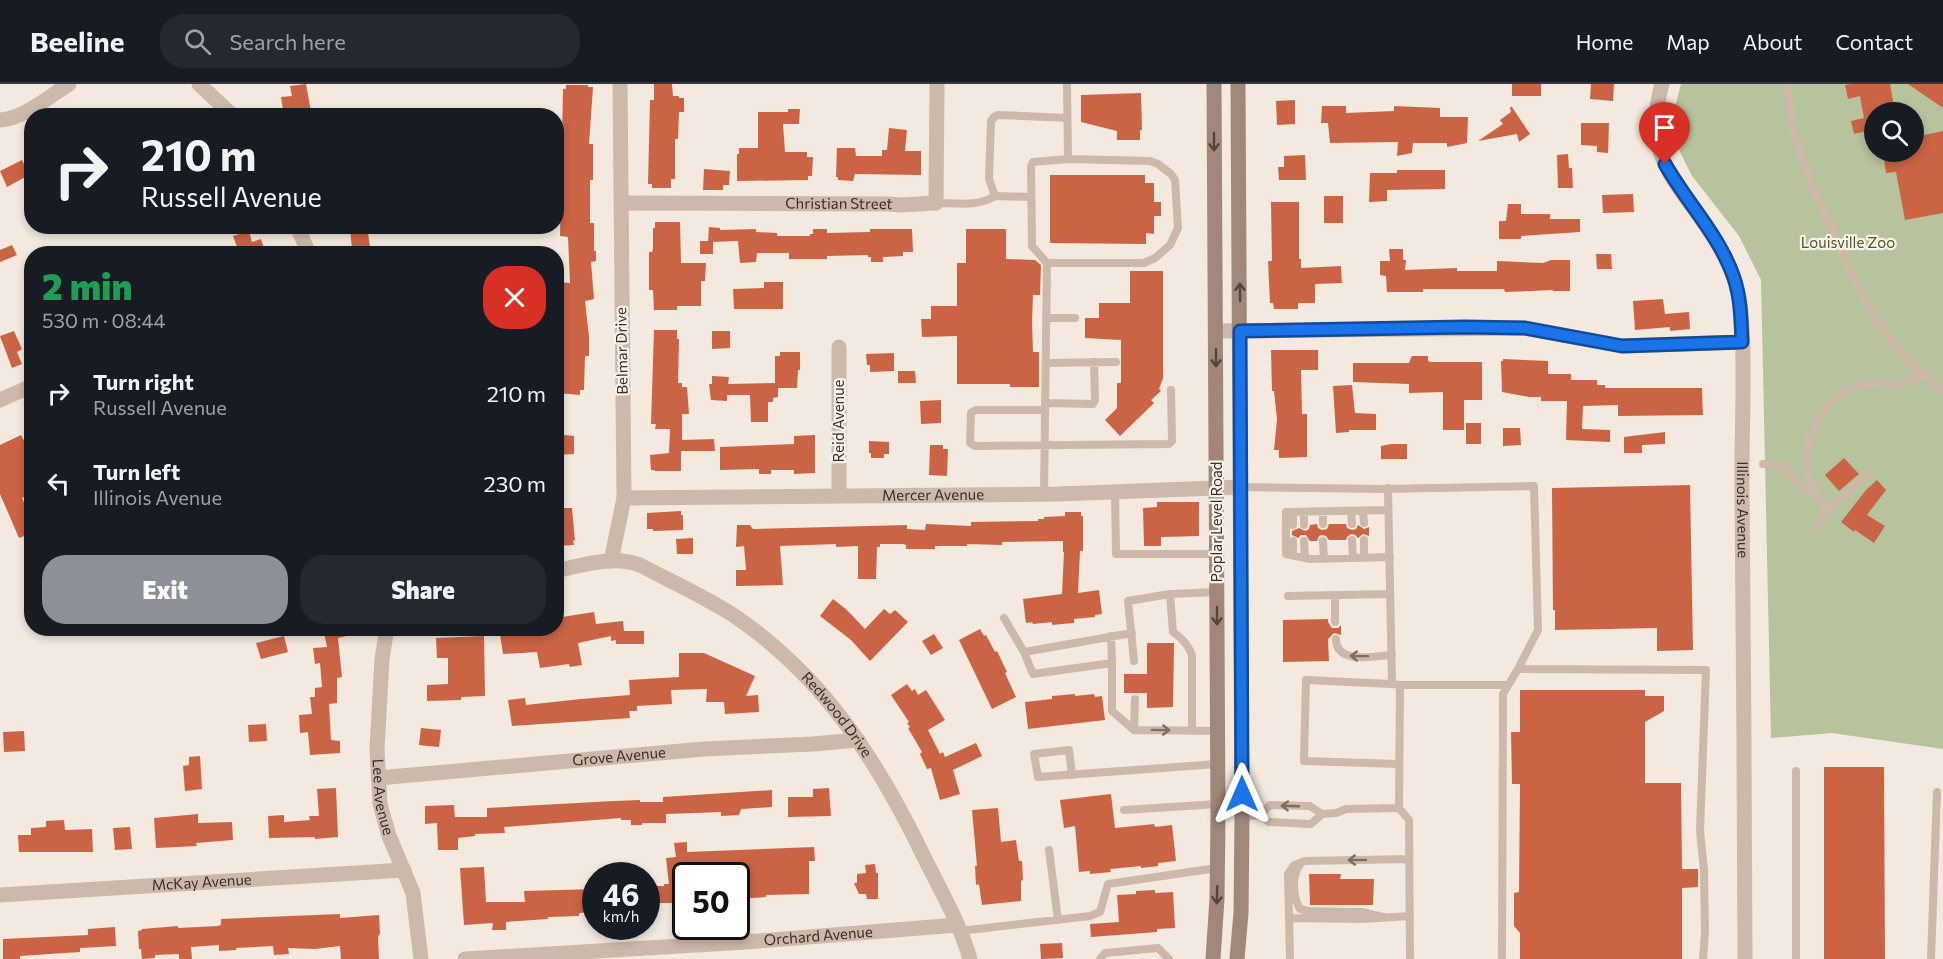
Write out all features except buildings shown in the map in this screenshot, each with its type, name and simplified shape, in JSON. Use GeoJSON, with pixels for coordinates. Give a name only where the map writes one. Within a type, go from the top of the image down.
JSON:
{"type":"FeatureCollection","features":[{"type":"Feature","properties":{"kind":"main road","name":"Poplar Level Road"},"geometry":{"type":"LineString","coordinates":[[1213,959],[1218,811],[1214,84]]}},
{"type":"Feature","properties":{"kind":"main road","name":"Poplar Level Road"},"geometry":{"type":"LineString","coordinates":[[1238,84],[1242,817],[1238,959]]}},
{"type":"Feature","properties":{"kind":"main road"},"geometry":{"type":"LineString","coordinates":[[1218,811],[1242,817]]}},
{"type":"Feature","properties":{"kind":"street"},"geometry":{"type":"LineString","coordinates":[[31,108],[69,84]]}},
{"type":"Feature","properties":{"kind":"street"},"geometry":{"type":"LineString","coordinates":[[199,84],[224,108]]}},
{"type":"Feature","properties":{"kind":"street","name":"Belmar Drive"},"geometry":{"type":"LineString","coordinates":[[611,561],[624,498],[620,84]]}},
{"type":"Feature","properties":{"kind":"street"},"geometry":{"type":"LineString","coordinates":[[936,203],[938,84]]}},
{"type":"Feature","properties":{"kind":"street","name":"Illinois Avenue"},"geometry":{"type":"LineString","coordinates":[[1662,84],[1658,101],[1657,142],[1675,181],[1708,228],[1729,265],[1739,298],[1742,342],[1744,959]]}},
{"type":"Feature","properties":{"kind":"street"},"geometry":{"type":"LineString","coordinates":[[0,120],[12,118],[24,112]]}},
{"type":"Feature","properties":{"kind":"street","name":"Christian Street"},"geometry":{"type":"LineString","coordinates":[[621,203],[901,206],[936,203]]}},
{"type":"Feature","properties":{"kind":"street"},"geometry":{"type":"LineString","coordinates":[[1216,331],[1525,328],[1622,346],[1742,342]]}},
{"type":"Feature","properties":{"kind":"street","name":"Reid Avenue"},"geometry":{"type":"LineString","coordinates":[[839,347],[839,495]]}},
{"type":"Feature","properties":{"kind":"street"},"geometry":{"type":"LineString","coordinates":[[0,400],[24,390]]}},
{"type":"Feature","properties":{"kind":"street","name":"Mercer Avenue"},"geometry":{"type":"LineString","coordinates":[[624,498],[1044,494],[1241,487]]}},
{"type":"Feature","properties":{"kind":"street"},"geometry":{"type":"LineString","coordinates":[[564,570],[611,561]]}},
{"type":"Feature","properties":{"kind":"street","name":"Redwood Drive"},"geometry":{"type":"LineString","coordinates":[[611,561],[640,565],[714,603],[751,628],[805,674],[841,715],[894,799],[958,928],[969,959]]}},
{"type":"Feature","properties":{"kind":"street","name":"Lee Avenue"},"geometry":{"type":"LineString","coordinates":[[386,636],[382,659],[379,721],[380,804],[389,836],[415,901],[421,959]]}},
{"type":"Feature","properties":{"kind":"street","name":"Grove Avenue"},"geometry":{"type":"LineString","coordinates":[[378,778],[704,749],[858,740]]}},
{"type":"Feature","properties":{"kind":"street","name":"McKay Avenue"},"geometry":{"type":"LineString","coordinates":[[0,895],[404,870]]}},
{"type":"Feature","properties":{"kind":"street","name":"Orchard Avenue"},"geometry":{"type":"LineString","coordinates":[[465,959],[958,928]]}},
{"type":"Feature","properties":{"kind":"lane"},"geometry":{"type":"LineString","coordinates":[[1067,84],[1068,159]]}},
{"type":"Feature","properties":{"kind":"lane"},"geometry":{"type":"LineString","coordinates":[[1788,84],[1787,100],[1791,123],[1816,194],[1855,282],[1888,338],[1943,392]]}},
{"type":"Feature","properties":{"kind":"lane"},"geometry":{"type":"LineString","coordinates":[[995,196],[989,179],[991,121],[994,117],[998,115],[1067,117]]}},
{"type":"Feature","properties":{"kind":"lane"},"geometry":{"type":"LineString","coordinates":[[1044,494],[1047,263],[1032,246],[1031,166],[1033,162],[1068,159],[1150,161],[1166,169],[1174,180],[1178,228],[1170,245],[1155,258],[1144,263],[1047,263]]}},
{"type":"Feature","properties":{"kind":"lane"},"geometry":{"type":"LineString","coordinates":[[936,203],[980,203],[995,196],[1030,197]]}},
{"type":"Feature","properties":{"kind":"lane"},"geometry":{"type":"LineString","coordinates":[[1046,318],[1075,318]]}},
{"type":"Feature","properties":{"kind":"lane"},"geometry":{"type":"LineString","coordinates":[[1094,362],[1095,400],[1093,404],[975,410],[971,413],[970,443],[975,446],[1169,444],[1172,441],[1171,390]]}},
{"type":"Feature","properties":{"kind":"lane"},"geometry":{"type":"LineString","coordinates":[[1046,363],[1116,362]]}},
{"type":"Feature","properties":{"kind":"lane"},"geometry":{"type":"LineString","coordinates":[[1827,511],[1815,495],[1807,463],[1816,425],[1825,409],[1848,388],[1875,383],[1890,386],[1902,385],[1923,373]]}},
{"type":"Feature","properties":{"kind":"lane"},"geometry":{"type":"LineString","coordinates":[[1763,464],[1776,464],[1783,468],[1800,485],[1815,495]]}},
{"type":"Feature","properties":{"kind":"lane"},"geometry":{"type":"LineString","coordinates":[[1815,529],[1827,511],[1870,472]]}},
{"type":"Feature","properties":{"kind":"lane"},"geometry":{"type":"LineString","coordinates":[[1241,487],[1534,486],[1538,630],[1503,694],[1502,959]]}},
{"type":"Feature","properties":{"kind":"lane"},"geometry":{"type":"LineString","coordinates":[[1388,488],[1399,808],[1409,820],[1410,959]]}},
{"type":"Feature","properties":{"kind":"lane"},"geometry":{"type":"LineString","coordinates":[[1115,492],[1116,554],[1217,554]]}},
{"type":"Feature","properties":{"kind":"lane"},"geometry":{"type":"LineString","coordinates":[[1388,510],[1286,513],[1286,554],[1324,559],[1390,558]]}},
{"type":"Feature","properties":{"kind":"lane"},"geometry":{"type":"LineString","coordinates":[[1351,511],[1352,524]]}},
{"type":"Feature","properties":{"kind":"lane"},"geometry":{"type":"LineString","coordinates":[[1363,511],[1364,524]]}},
{"type":"Feature","properties":{"kind":"lane"},"geometry":{"type":"LineString","coordinates":[[1293,512],[1293,525]]}},
{"type":"Feature","properties":{"kind":"lane"},"geometry":{"type":"LineString","coordinates":[[1304,512],[1304,525]]}},
{"type":"Feature","properties":{"kind":"lane"},"geometry":{"type":"LineString","coordinates":[[1323,512],[1323,524]]}},
{"type":"Feature","properties":{"kind":"lane"},"geometry":{"type":"LineString","coordinates":[[1352,540],[1353,558]]}},
{"type":"Feature","properties":{"kind":"lane"},"geometry":{"type":"LineString","coordinates":[[1364,540],[1364,558]]}},
{"type":"Feature","properties":{"kind":"lane"},"geometry":{"type":"LineString","coordinates":[[1293,541],[1293,555]]}},
{"type":"Feature","properties":{"kind":"lane"},"geometry":{"type":"LineString","coordinates":[[1304,541],[1305,558]]}},
{"type":"Feature","properties":{"kind":"lane"},"geometry":{"type":"LineString","coordinates":[[1323,541],[1324,559]]}},
{"type":"Feature","properties":{"kind":"lane"},"geometry":{"type":"LineString","coordinates":[[1134,662],[1128,601],[1170,594],[1217,592]]}},
{"type":"Feature","properties":{"kind":"lane"},"geometry":{"type":"LineString","coordinates":[[1170,594],[1173,632],[1189,647],[1192,655],[1192,730]]}},
{"type":"Feature","properties":{"kind":"lane"},"geometry":{"type":"LineString","coordinates":[[1288,596],[1390,594]]}},
{"type":"Feature","properties":{"kind":"lane"},"geometry":{"type":"LineString","coordinates":[[1335,595],[1335,622]]}},
{"type":"Feature","properties":{"kind":"lane"},"geometry":{"type":"LineString","coordinates":[[1004,618],[1024,652],[1033,674],[1112,663]]}},
{"type":"Feature","properties":{"kind":"lane"},"geometry":{"type":"LineString","coordinates":[[1024,652],[1132,633]]}},
{"type":"Feature","properties":{"kind":"lane"},"geometry":{"type":"LineString","coordinates":[[1112,636],[1112,711],[1134,730],[1218,731]]}},
{"type":"Feature","properties":{"kind":"lane"},"geometry":{"type":"LineString","coordinates":[[1336,639],[1338,650],[1351,657],[1392,656]]}},
{"type":"Feature","properties":{"kind":"lane"},"geometry":{"type":"LineString","coordinates":[[1518,669],[1706,670],[1700,831],[1704,870],[1705,922],[1702,959]]}},
{"type":"Feature","properties":{"kind":"lane"},"geometry":{"type":"LineString","coordinates":[[1399,764],[1304,761],[1306,680],[1396,685],[1508,685]]}},
{"type":"Feature","properties":{"kind":"lane"},"geometry":{"type":"LineString","coordinates":[[1134,730],[1135,699]]}},
{"type":"Feature","properties":{"kind":"lane"},"geometry":{"type":"LineString","coordinates":[[1072,775],[1069,750],[1034,754],[1038,777],[1072,775],[1218,764]]}},
{"type":"Feature","properties":{"kind":"lane"},"geometry":{"type":"LineString","coordinates":[[1796,771],[1796,959]]}},
{"type":"Feature","properties":{"kind":"lane"},"geometry":{"type":"LineString","coordinates":[[1931,959],[1936,792]]}},
{"type":"Feature","properties":{"kind":"lane"},"geometry":{"type":"LineString","coordinates":[[1242,817],[1260,815],[1270,805],[1310,806],[1322,814],[1336,813],[1346,809],[1399,808]]}},
{"type":"Feature","properties":{"kind":"lane"},"geometry":{"type":"LineString","coordinates":[[1124,810],[1218,811]]}},
{"type":"Feature","properties":{"kind":"lane"},"geometry":{"type":"LineString","coordinates":[[1260,815],[1269,822],[1311,824],[1322,814]]}},
{"type":"Feature","properties":{"kind":"lane"},"geometry":{"type":"LineString","coordinates":[[1049,850],[1058,920]]}},
{"type":"Feature","properties":{"kind":"lane"},"geometry":{"type":"LineString","coordinates":[[1290,959],[1288,874],[1294,865],[1305,861],[1409,859]]}},
{"type":"Feature","properties":{"kind":"lane"},"geometry":{"type":"LineString","coordinates":[[1305,861],[1296,871],[1296,901],[1300,909],[1362,912],[1383,917]]}},
{"type":"Feature","properties":{"kind":"lane"},"geometry":{"type":"LineString","coordinates":[[958,928],[1090,916],[1100,912],[1108,884],[1217,868]]}},
{"type":"Feature","properties":{"kind":"lane"},"geometry":{"type":"LineString","coordinates":[[1290,918],[1362,919],[1410,916]]}},
{"type":"Feature","properties":{"kind":"lane"},"geometry":{"type":"LineString","coordinates":[[1100,959],[1105,952],[1158,948],[1169,959]]}},
{"type":"Feature","properties":{"kind":"green space","name":"Louisville Zoo"},"geometry":{"type":"Polygon","coordinates":[[[1681,84],[1943,84],[1943,749],[1832,733],[1771,738],[1761,280],[1739,236],[1692,176],[1669,130],[1681,84]]]}},
{"type":"Feature","properties":{"kind":"route"},"geometry":{"type":"LineString","coordinates":[[1242,794],[1240,331],[1525,328],[1622,346],[1742,342],[1739,298],[1729,265],[1708,228],[1665,164]]}}]}
